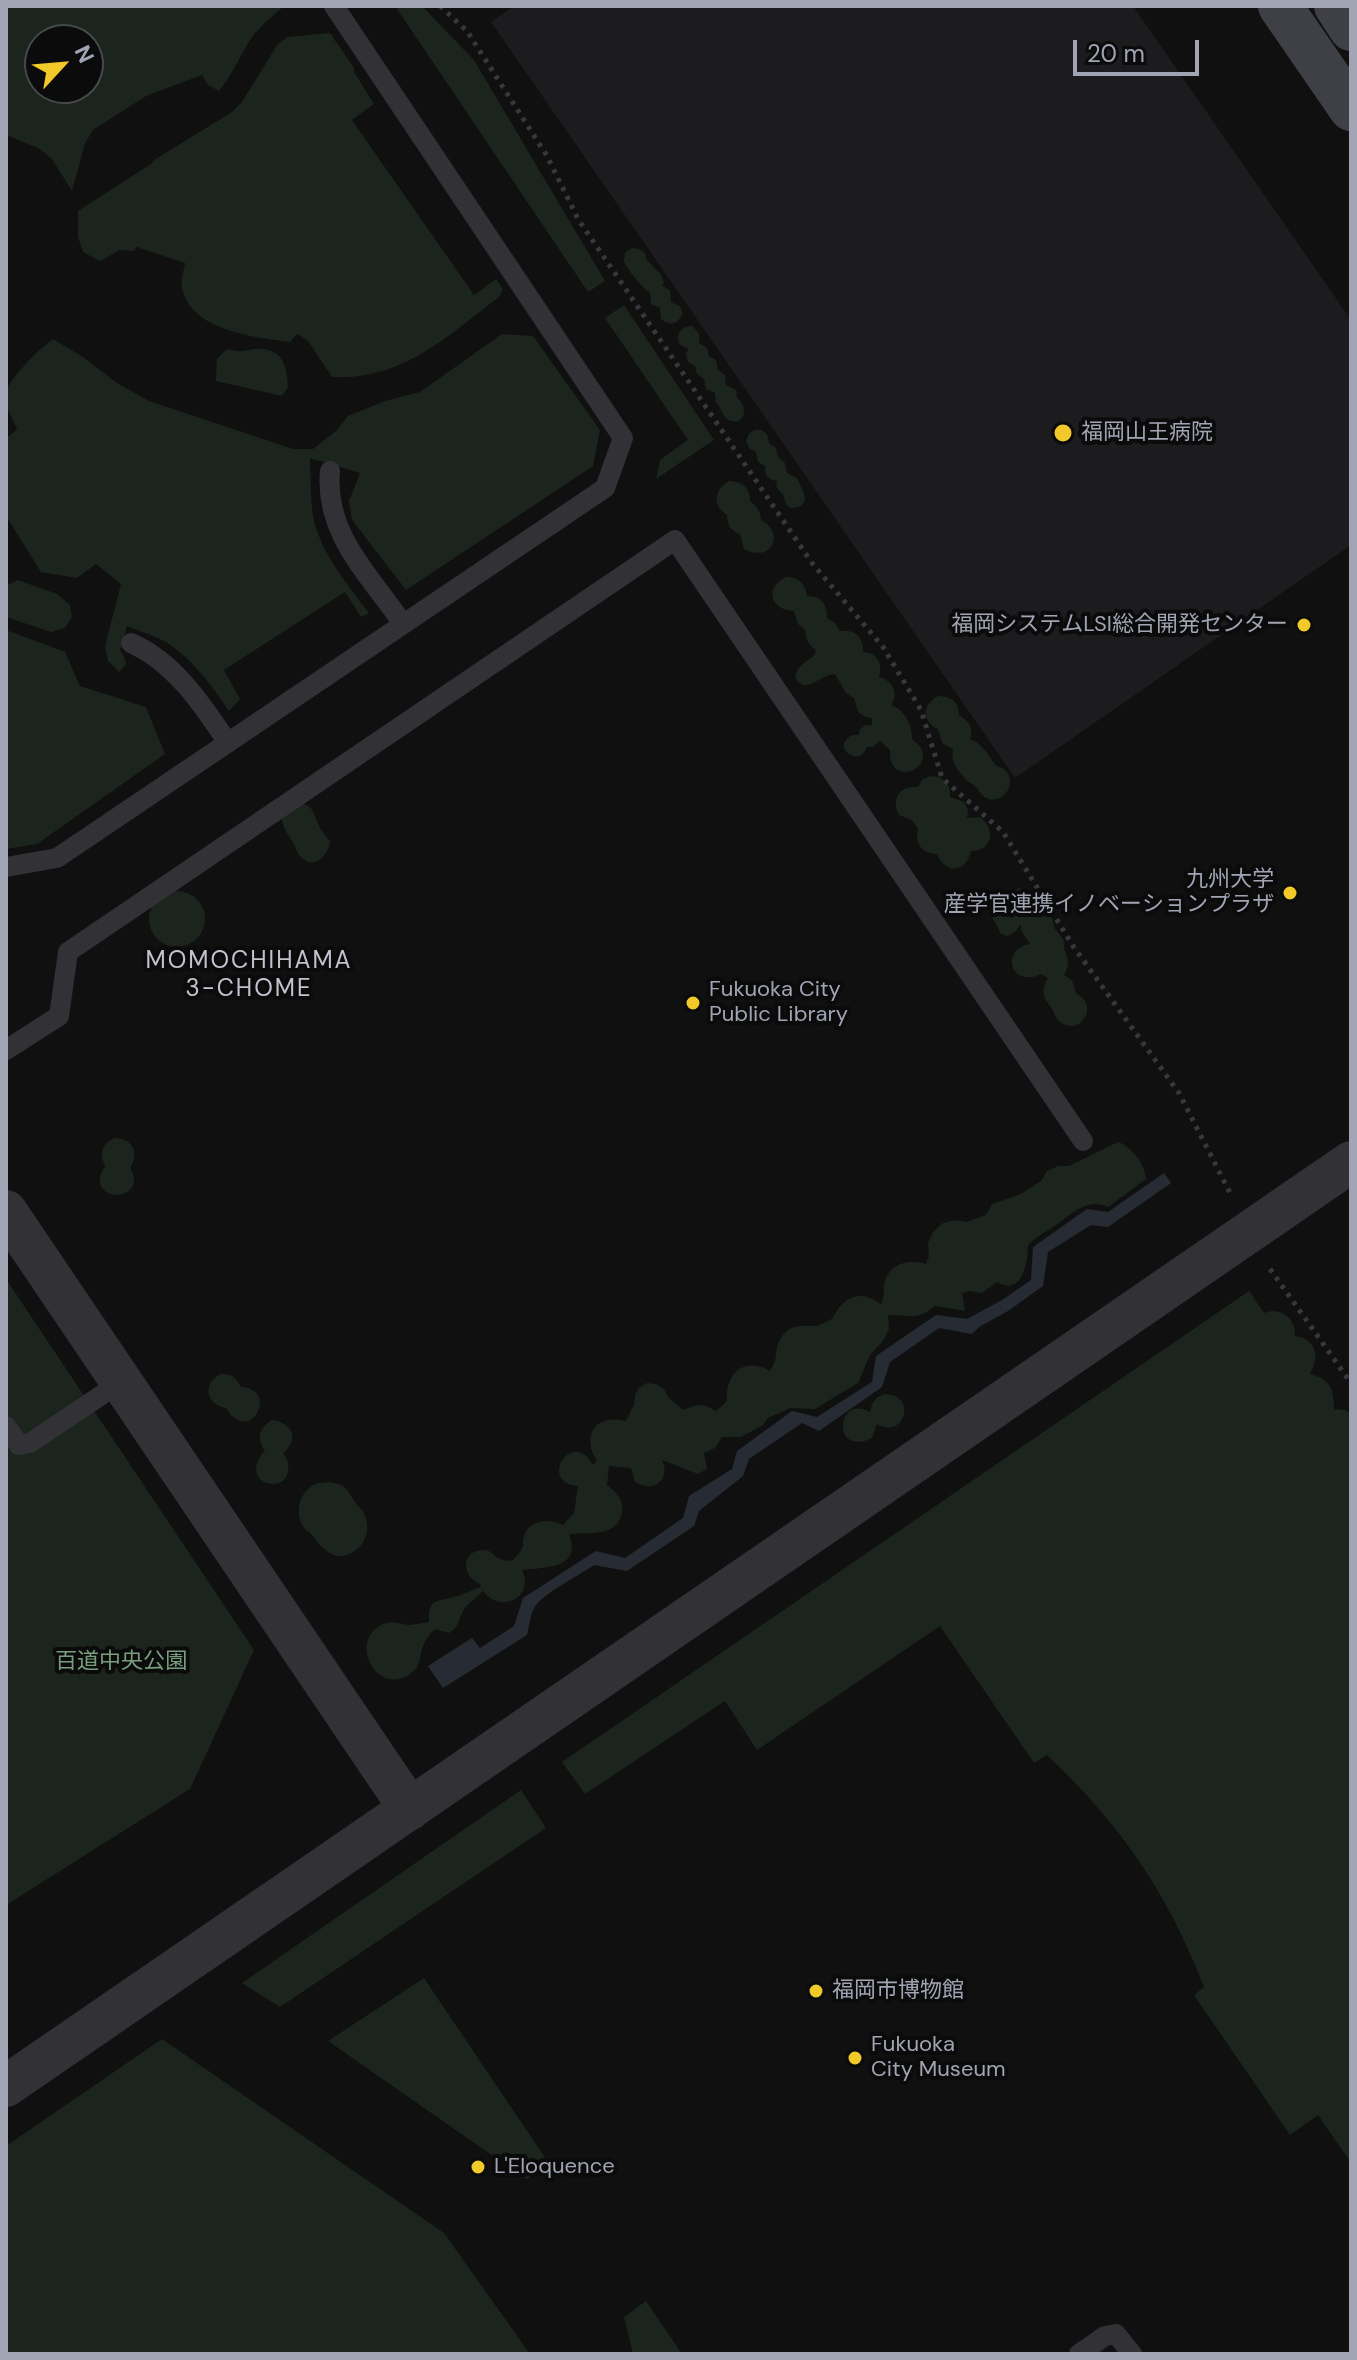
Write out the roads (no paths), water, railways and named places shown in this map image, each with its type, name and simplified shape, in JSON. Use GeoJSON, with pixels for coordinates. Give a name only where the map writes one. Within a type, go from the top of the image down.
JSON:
{"type":"FeatureCollection","features":[{"type":"Feature","properties":{"kind":"street"},"geometry":{"type":"LineString","coordinates":[[1280,6],[1351,109]]}},
{"type":"Feature","properties":{"kind":"street"},"geometry":{"type":"LineString","coordinates":[[1336,6],[1351,29]]}},
{"type":"Feature","properties":{"kind":"street"},"geometry":{"type":"LineString","coordinates":[[6,2086],[1351,1162]]}},
{"type":"Feature","properties":{"kind":"street"},"geometry":{"type":"LineString","coordinates":[[6,1211],[410,1809]]}},
{"type":"Feature","properties":{"kind":"lane"},"geometry":{"type":"LineString","coordinates":[[6,867],[57,858],[605,488],[623,438],[334,6]]}},
{"type":"Feature","properties":{"kind":"lane"},"geometry":{"type":"LineString","coordinates":[[330,471],[329,488],[339,530],[355,561],[403,624]]}},
{"type":"Feature","properties":{"kind":"lane"},"geometry":{"type":"LineString","coordinates":[[6,1050],[59,1016],[68,952],[675,540],[1083,1141]]}},
{"type":"Feature","properties":{"kind":"lane"},"geometry":{"type":"LineString","coordinates":[[131,643],[162,660],[189,690],[228,743]]}},
{"type":"Feature","properties":{"kind":"lane"},"geometry":{"type":"LineString","coordinates":[[6,1426],[19,1445],[30,1443],[121,1382]]}},
{"type":"Feature","properties":{"kind":"lane"},"geometry":{"type":"LineString","coordinates":[[1079,2354],[1105,2336],[1116,2334],[1132,2354]]}},
{"type":"Feature","properties":{"kind":"place","name":"福岡山王病院"},"geometry":{"type":"Point","coordinates":[1063,433]}},
{"type":"Feature","properties":{"kind":"place","name":"福岡システムLSI総合開発センター"},"geometry":{"type":"Point","coordinates":[1304,625]}},
{"type":"Feature","properties":{"kind":"place","name":"九州大学 産学官連携イノベーションプラザ"},"geometry":{"type":"Point","coordinates":[1290,893]}},
{"type":"Feature","properties":{"kind":"place","name":"Fukuoka City Public Library"},"geometry":{"type":"Point","coordinates":[693,1003]}},
{"type":"Feature","properties":{"kind":"place","name":"福岡市博物館"},"geometry":{"type":"Point","coordinates":[816,1991]}},
{"type":"Feature","properties":{"kind":"place","name":"Fukuoka City Museum"},"geometry":{"type":"Point","coordinates":[855,2058]}},
{"type":"Feature","properties":{"kind":"place","name":"L'Eloquence"},"geometry":{"type":"Point","coordinates":[478,2167]}},
{"type":"Feature","properties":{"kind":"district","name":"MOMOCHIHAMA 3-CHOME"},"geometry":{"type":"Point","coordinates":[249,976]}},
{"type":"Feature","properties":{"kind":"park label","name":"百道中央公園"},"geometry":{"type":"Point","coordinates":[121,1662]}}]}
